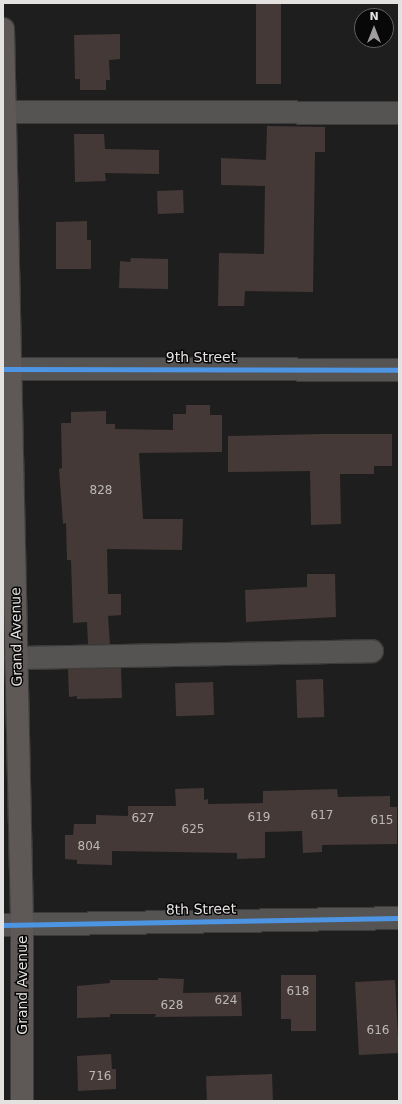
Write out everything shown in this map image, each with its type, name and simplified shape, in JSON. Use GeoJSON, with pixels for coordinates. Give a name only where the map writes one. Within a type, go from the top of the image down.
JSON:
{"type":"FeatureCollection","features":[{"type":"Feature","properties":{"kind":"main road","name":"Grand Avenue"},"geometry":{"type":"LineString","coordinates":[[3,29],[7,369],[16,658],[13,924],[22,1101]]}},
{"type":"Feature","properties":{"kind":"street"},"geometry":{"type":"LineString","coordinates":[[5,112],[399,114]]}},
{"type":"Feature","properties":{"kind":"street","name":"9th Street"},"geometry":{"type":"LineString","coordinates":[[7,369],[399,370]]}},
{"type":"Feature","properties":{"kind":"street"},"geometry":{"type":"LineString","coordinates":[[16,658],[372,651]]}},
{"type":"Feature","properties":{"kind":"street","name":"8th Street"},"geometry":{"type":"LineString","coordinates":[[13,924],[399,918]]}},
{"type":"Feature","properties":{"kind":"building"},"geometry":{"type":"Polygon","coordinates":[[[256,3],[281,3],[281,84],[256,84],[256,3]]]}},
{"type":"Feature","properties":{"kind":"building"},"geometry":{"type":"Polygon","coordinates":[[[120,34],[120,59],[109,60],[110,80],[106,80],[106,90],[80,90],[80,79],[75,79],[74,35],[120,34]]]}},
{"type":"Feature","properties":{"kind":"building"},"geometry":{"type":"Polygon","coordinates":[[[267,126],[325,127],[325,152],[315,152],[313,292],[245,291],[244,306],[218,306],[219,253],[264,254],[265,186],[221,185],[221,158],[266,160],[267,126]]]}},
{"type":"Feature","properties":{"kind":"building"},"geometry":{"type":"Polygon","coordinates":[[[74,134],[104,134],[105,149],[159,150],[159,174],[105,173],[106,181],[75,182],[74,134]]]}},
{"type":"Feature","properties":{"kind":"building"},"geometry":{"type":"Polygon","coordinates":[[[183,190],[184,213],[158,214],[157,191],[183,190]]]}},
{"type":"Feature","properties":{"kind":"building"},"geometry":{"type":"Polygon","coordinates":[[[87,221],[87,240],[91,240],[91,269],[56,269],[56,222],[87,221]]]}},
{"type":"Feature","properties":{"kind":"building"},"geometry":{"type":"Polygon","coordinates":[[[131,258],[168,259],[168,289],[119,288],[120,261],[130,262],[131,258]]]}},
{"type":"Feature","properties":{"kind":"building"},"geometry":{"type":"Polygon","coordinates":[[[186,405],[210,405],[210,415],[222,415],[222,452],[139,453],[143,519],[183,519],[182,550],[107,549],[108,594],[121,594],[121,615],[108,616],[110,644],[88,644],[87,622],[73,623],[71,560],[67,560],[66,523],[63,524],[59,469],[62,468],[61,423],[71,423],[71,412],[106,411],[106,424],[115,424],[115,429],[173,430],[173,414],[186,414],[186,405]]]}},
{"type":"Feature","properties":{"kind":"building"},"geometry":{"type":"Polygon","coordinates":[[[392,434],[392,466],[374,466],[374,474],[340,474],[341,524],[311,525],[310,471],[228,472],[228,436],[392,434]]]}},
{"type":"Feature","properties":{"kind":"building"},"geometry":{"type":"Polygon","coordinates":[[[307,574],[335,574],[336,617],[246,622],[245,590],[307,587],[307,574]]]}},
{"type":"Feature","properties":{"kind":"building"},"geometry":{"type":"Polygon","coordinates":[[[121,668],[122,698],[77,699],[77,696],[69,697],[68,669],[121,668]]]}},
{"type":"Feature","properties":{"kind":"building"},"geometry":{"type":"Polygon","coordinates":[[[323,679],[324,717],[297,718],[296,680],[323,679]]]}},
{"type":"Feature","properties":{"kind":"building"},"geometry":{"type":"Polygon","coordinates":[[[213,682],[214,715],[176,716],[175,683],[213,682]]]}},
{"type":"Feature","properties":{"kind":"building"},"geometry":{"type":"Polygon","coordinates":[[[204,788],[204,800],[208,799],[208,804],[263,803],[263,791],[337,789],[338,797],[390,796],[390,807],[397,807],[397,844],[322,845],[322,852],[303,853],[302,831],[265,832],[265,858],[237,859],[237,853],[112,851],[112,865],[77,864],[77,860],[65,859],[65,835],[73,835],[74,824],[96,824],[96,815],[128,816],[128,806],[176,806],[175,789],[204,788]]]}},
{"type":"Feature","properties":{"kind":"building"},"geometry":{"type":"Polygon","coordinates":[[[281,975],[316,975],[316,1031],[291,1031],[291,1019],[281,1019],[281,975]]]}},
{"type":"Feature","properties":{"kind":"building"},"geometry":{"type":"Polygon","coordinates":[[[158,978],[184,979],[183,993],[241,992],[242,1016],[155,1017],[156,1014],[110,1014],[110,1017],[77,1018],[77,986],[110,983],[110,980],[158,980],[158,978]]]}},
{"type":"Feature","properties":{"kind":"building"},"geometry":{"type":"Polygon","coordinates":[[[395,980],[399,1053],[359,1055],[355,982],[395,980]]]}},
{"type":"Feature","properties":{"kind":"building"},"geometry":{"type":"Polygon","coordinates":[[[111,1054],[112,1069],[116,1069],[116,1089],[78,1091],[77,1056],[111,1054]]]}},
{"type":"Feature","properties":{"kind":"building"},"geometry":{"type":"Polygon","coordinates":[[[272,1074],[273,1101],[207,1101],[206,1076],[272,1074]]]}},
{"type":"Feature","properties":{"kind":"cycle path"},"geometry":{"type":"LineString","coordinates":[[3,369],[399,370]]}},
{"type":"Feature","properties":{"kind":"cycle path"},"geometry":{"type":"LineString","coordinates":[[3,925],[399,918]]}}]}
